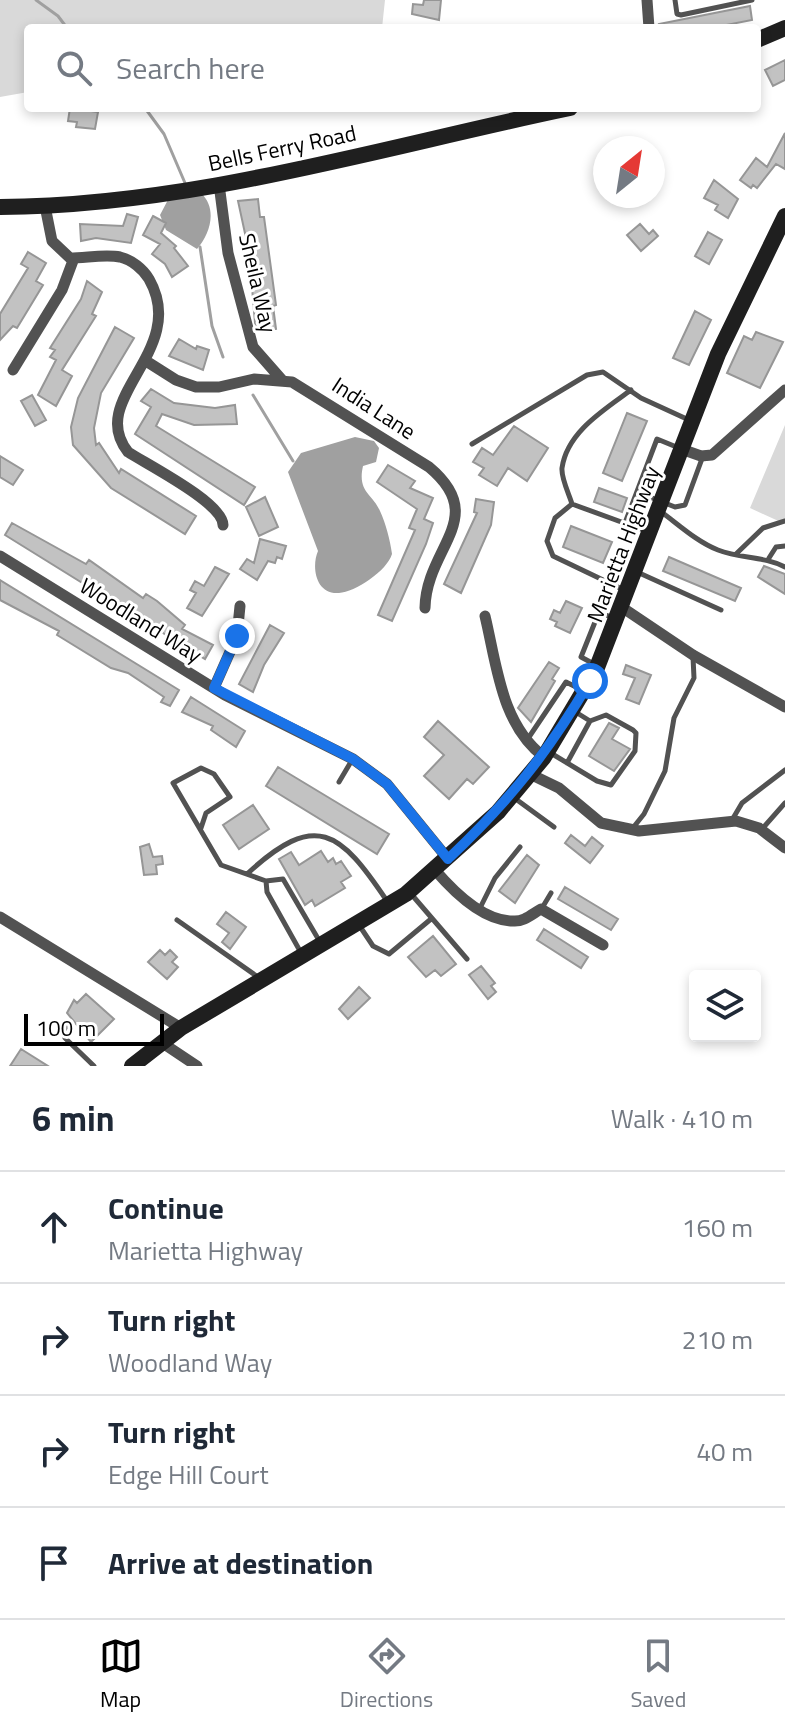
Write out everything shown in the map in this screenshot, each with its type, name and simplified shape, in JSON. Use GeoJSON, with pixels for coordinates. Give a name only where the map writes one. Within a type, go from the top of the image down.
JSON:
{"type":"FeatureCollection","features":[{"type":"Feature","properties":{"kind":"main road"},"geometry":{"type":"LineString","coordinates":[[761,38],[785,28]]}},
{"type":"Feature","properties":{"kind":"main road","name":"Bells Ferry Road"},"geometry":{"type":"LineString","coordinates":[[0,207],[130,198],[219,184],[552,112]]}},
{"type":"Feature","properties":{"kind":"main road","name":"Marietta Highway"},"geometry":{"type":"LineString","coordinates":[[132,1066],[181,1028],[359,925],[409,892],[448,859],[512,796],[546,754],[598,666],[736,313],[785,216]]}},
{"type":"Feature","properties":{"kind":"street"},"geometry":{"type":"LineString","coordinates":[[647,0],[649,24]]}},
{"type":"Feature","properties":{"kind":"street","name":"Sheila Way"},"geometry":{"type":"LineString","coordinates":[[219,184],[228,253],[253,347],[282,380]]}},
{"type":"Feature","properties":{"kind":"street"},"geometry":{"type":"LineString","coordinates":[[45,206],[52,241],[74,258],[119,257],[145,272],[153,286],[159,319],[146,361],[121,404],[116,423],[117,439],[128,452],[214,506],[224,519],[223,525]]}},
{"type":"Feature","properties":{"kind":"street"},"geometry":{"type":"LineString","coordinates":[[13,370],[62,290],[74,258]]}},
{"type":"Feature","properties":{"kind":"street","name":"India Lane"},"geometry":{"type":"LineString","coordinates":[[146,361],[176,380],[196,387],[254,379],[282,380],[309,390],[447,482],[454,494],[456,519],[425,587],[425,608]]}},
{"type":"Feature","properties":{"kind":"street"},"geometry":{"type":"LineString","coordinates":[[684,450],[712,455],[785,390]]}},
{"type":"Feature","properties":{"kind":"street","name":"Woodland Way"},"geometry":{"type":"LineString","coordinates":[[0,556],[214,688],[353,759],[387,784],[448,859]]}},
{"type":"Feature","properties":{"kind":"street"},"geometry":{"type":"LineString","coordinates":[[214,688],[237,636],[240,606]]}},
{"type":"Feature","properties":{"kind":"street"},"geometry":{"type":"LineString","coordinates":[[623,607],[693,655],[785,707]]}},
{"type":"Feature","properties":{"kind":"street"},"geometry":{"type":"LineString","coordinates":[[485,616],[511,719],[526,742],[546,754]]}},
{"type":"Feature","properties":{"kind":"street"},"geometry":{"type":"LineString","coordinates":[[530,774],[559,788],[601,823],[632,830],[731,821],[761,830],[785,848]]}},
{"type":"Feature","properties":{"kind":"street"},"geometry":{"type":"LineString","coordinates":[[435,870],[462,898],[496,918],[513,922],[541,909],[603,945]]}},
{"type":"Feature","properties":{"kind":"street"},"geometry":{"type":"LineString","coordinates":[[0,917],[181,1028]]}},
{"type":"Feature","properties":{"kind":"street"},"geometry":{"type":"LineString","coordinates":[[161,1042],[197,1066]]}},
{"type":"Feature","properties":{"kind":"lane"},"geometry":{"type":"LineString","coordinates":[[675,0],[677,14],[681,15],[752,0]]}},
{"type":"Feature","properties":{"kind":"lane"},"geometry":{"type":"LineString","coordinates":[[472,444],[587,375],[603,372],[694,422]]}},
{"type":"Feature","properties":{"kind":"lane"},"geometry":{"type":"LineString","coordinates":[[572,504],[561,470],[572,442],[591,419],[631,390]]}},
{"type":"Feature","properties":{"kind":"lane"},"geometry":{"type":"LineString","coordinates":[[625,523],[657,439],[684,450]]}},
{"type":"Feature","properties":{"kind":"lane"},"geometry":{"type":"LineString","coordinates":[[661,506],[685,505],[703,455]]}},
{"type":"Feature","properties":{"kind":"lane"},"geometry":{"type":"LineString","coordinates":[[637,492],[661,506],[717,550],[769,558],[785,567]]}},
{"type":"Feature","properties":{"kind":"lane"},"geometry":{"type":"LineString","coordinates":[[572,504],[650,532]]}},
{"type":"Feature","properties":{"kind":"lane"},"geometry":{"type":"LineString","coordinates":[[572,504],[555,518],[547,541],[553,556],[623,607]]}},
{"type":"Feature","properties":{"kind":"lane"},"geometry":{"type":"LineString","coordinates":[[736,554],[763,528],[785,521]]}},
{"type":"Feature","properties":{"kind":"lane"},"geometry":{"type":"LineString","coordinates":[[769,558],[776,547],[785,546]]}},
{"type":"Feature","properties":{"kind":"lane"},"geometry":{"type":"LineString","coordinates":[[636,572],[721,610]]}},
{"type":"Feature","properties":{"kind":"lane"},"geometry":{"type":"LineString","coordinates":[[632,830],[644,814],[665,771],[674,718],[694,678],[693,655]]}},
{"type":"Feature","properties":{"kind":"lane"},"geometry":{"type":"LineString","coordinates":[[526,742],[566,682],[584,691]]}},
{"type":"Feature","properties":{"kind":"lane"},"geometry":{"type":"LineString","coordinates":[[574,710],[590,721]]}},
{"type":"Feature","properties":{"kind":"lane"},"geometry":{"type":"LineString","coordinates":[[546,754],[611,785],[635,751],[636,733],[606,715],[590,721],[567,763]]}},
{"type":"Feature","properties":{"kind":"lane"},"geometry":{"type":"LineString","coordinates":[[339,782],[353,759]]}},
{"type":"Feature","properties":{"kind":"lane"},"geometry":{"type":"LineString","coordinates":[[201,828],[206,813],[230,797],[214,774],[201,768],[173,783],[221,865],[266,881],[283,879],[323,946]]}},
{"type":"Feature","properties":{"kind":"lane"},"geometry":{"type":"LineString","coordinates":[[731,821],[742,803],[785,770]]}},
{"type":"Feature","properties":{"kind":"lane"},"geometry":{"type":"LineString","coordinates":[[512,796],[554,827]]}},
{"type":"Feature","properties":{"kind":"lane"},"geometry":{"type":"LineString","coordinates":[[761,830],[785,803]]}},
{"type":"Feature","properties":{"kind":"lane"},"geometry":{"type":"LineString","coordinates":[[247,874],[268,854],[299,836],[323,834],[357,857],[390,905]]}},
{"type":"Feature","properties":{"kind":"lane"},"geometry":{"type":"LineString","coordinates":[[480,908],[495,878],[520,847]]}},
{"type":"Feature","properties":{"kind":"lane"},"geometry":{"type":"LineString","coordinates":[[266,881],[267,892],[303,957]]}},
{"type":"Feature","properties":{"kind":"lane"},"geometry":{"type":"LineString","coordinates":[[409,892],[467,959]]}},
{"type":"Feature","properties":{"kind":"lane"},"geometry":{"type":"LineString","coordinates":[[541,909],[551,893]]}},
{"type":"Feature","properties":{"kind":"lane"},"geometry":{"type":"LineString","coordinates":[[359,925],[373,946],[389,954],[431,919]]}},
{"type":"Feature","properties":{"kind":"lane"},"geometry":{"type":"LineString","coordinates":[[177,920],[262,980]]}},
{"type":"Feature","properties":{"kind":"lane"},"geometry":{"type":"LineString","coordinates":[[69,1023],[63,1031],[65,1038],[94,1066]]}},
{"type":"Feature","properties":{"kind":"shaded area"},"geometry":{"type":"Polygon","coordinates":[[[0,0],[385,0],[382,24],[24,24],[24,93],[0,97],[0,0]]]}},
{"type":"Feature","properties":{"kind":"shaded area"},"geometry":{"type":"Polygon","coordinates":[[[201,193],[211,214],[206,236],[197,249],[166,230],[160,215],[170,196],[201,193]]]}},
{"type":"Feature","properties":{"kind":"shaded area"},"geometry":{"type":"Polygon","coordinates":[[[785,425],[785,524],[750,508],[785,425]]]}},
{"type":"Feature","properties":{"kind":"shaded area"},"geometry":{"type":"Polygon","coordinates":[[[355,437],[374,441],[379,448],[376,462],[363,466],[362,482],[382,516],[392,554],[377,574],[361,585],[346,592],[331,592],[325,590],[317,579],[315,565],[318,551],[288,472],[301,453],[355,437]]]}},
{"type":"Feature","properties":{"kind":"building"},"geometry":{"type":"Polygon","coordinates":[[[424,0],[441,0],[439,20],[412,14],[413,4],[423,5],[424,0]]]}},
{"type":"Feature","properties":{"kind":"building"},"geometry":{"type":"Polygon","coordinates":[[[750,6],[752,20],[732,24],[659,24],[750,6]]]}},
{"type":"Feature","properties":{"kind":"building"},"geometry":{"type":"Polygon","coordinates":[[[785,60],[785,80],[773,86],[765,70],[785,60]]]}},
{"type":"Feature","properties":{"kind":"building"},"geometry":{"type":"Polygon","coordinates":[[[69,112],[98,112],[95,129],[76,127],[77,122],[68,121],[69,112]]]}},
{"type":"Feature","properties":{"kind":"building"},"geometry":{"type":"Polygon","coordinates":[[[785,133],[785,169],[776,164],[757,188],[753,185],[751,188],[740,180],[756,158],[767,167],[785,133]]]}},
{"type":"Feature","properties":{"kind":"building"},"geometry":{"type":"Polygon","coordinates":[[[714,180],[738,199],[728,218],[715,210],[718,205],[704,198],[714,180]]]}},
{"type":"Feature","properties":{"kind":"building"},"geometry":{"type":"Polygon","coordinates":[[[258,199],[260,217],[264,217],[276,305],[273,306],[276,329],[260,331],[255,323],[249,252],[238,201],[258,199]]]}},
{"type":"Feature","properties":{"kind":"building"},"geometry":{"type":"Polygon","coordinates":[[[127,214],[138,217],[131,243],[96,238],[81,241],[80,224],[123,226],[127,214]]]}},
{"type":"Feature","properties":{"kind":"building"},"geometry":{"type":"Polygon","coordinates":[[[153,216],[166,223],[161,233],[176,246],[174,248],[188,266],[172,277],[165,264],[152,254],[160,244],[143,235],[153,216]]]}},
{"type":"Feature","properties":{"kind":"building"},"geometry":{"type":"Polygon","coordinates":[[[640,224],[649,234],[653,230],[658,236],[641,251],[627,235],[640,224]]]}},
{"type":"Feature","properties":{"kind":"building"},"geometry":{"type":"Polygon","coordinates":[[[708,232],[722,240],[709,264],[695,256],[708,232]]]}},
{"type":"Feature","properties":{"kind":"building"},"geometry":{"type":"Polygon","coordinates":[[[28,252],[46,263],[36,281],[43,285],[17,328],[13,326],[0,340],[0,314],[28,268],[21,264],[28,252]]]}},
{"type":"Feature","properties":{"kind":"building"},"geometry":{"type":"Polygon","coordinates":[[[87,281],[102,292],[92,314],[96,316],[62,370],[72,376],[56,406],[38,395],[56,360],[50,357],[55,350],[50,348],[81,299],[87,281]]]}},
{"type":"Feature","properties":{"kind":"building"},"geometry":{"type":"Polygon","coordinates":[[[695,311],[711,320],[689,365],[673,358],[695,311]]]}},
{"type":"Feature","properties":{"kind":"building"},"geometry":{"type":"Polygon","coordinates":[[[115,327],[134,338],[101,393],[94,428],[96,445],[99,443],[119,473],[121,469],[196,516],[185,534],[111,488],[73,445],[71,427],[78,398],[115,327]]]}},
{"type":"Feature","properties":{"kind":"building"},"geometry":{"type":"Polygon","coordinates":[[[756,332],[783,342],[760,388],[727,373],[744,336],[752,340],[756,332]]]}},
{"type":"Feature","properties":{"kind":"building"},"geometry":{"type":"Polygon","coordinates":[[[179,339],[196,349],[197,346],[209,350],[203,370],[169,356],[179,339]]]}},
{"type":"Feature","properties":{"kind":"building"},"geometry":{"type":"Polygon","coordinates":[[[151,389],[174,403],[215,408],[235,405],[237,424],[194,425],[162,414],[156,426],[255,487],[244,505],[135,434],[151,407],[141,401],[151,389]]]}},
{"type":"Feature","properties":{"kind":"building"},"geometry":{"type":"Polygon","coordinates":[[[32,395],[46,420],[35,426],[21,401],[32,395]]]}},
{"type":"Feature","properties":{"kind":"building"},"geometry":{"type":"Polygon","coordinates":[[[627,413],[647,421],[622,481],[603,473],[627,413]]]}},
{"type":"Feature","properties":{"kind":"building"},"geometry":{"type":"Polygon","coordinates":[[[514,426],[548,448],[527,481],[508,468],[497,486],[479,475],[484,468],[473,462],[482,448],[493,455],[514,426]]]}},
{"type":"Feature","properties":{"kind":"building"},"geometry":{"type":"Polygon","coordinates":[[[0,456],[23,470],[13,485],[0,477],[0,456]]]}},
{"type":"Feature","properties":{"kind":"building"},"geometry":{"type":"Polygon","coordinates":[[[388,465],[415,481],[410,488],[433,498],[424,519],[433,523],[426,544],[392,621],[378,615],[415,530],[409,528],[417,509],[377,482],[388,465]]]}},
{"type":"Feature","properties":{"kind":"building"},"geometry":{"type":"Polygon","coordinates":[[[599,488],[627,498],[622,512],[594,502],[599,488]]]}},
{"type":"Feature","properties":{"kind":"building"},"geometry":{"type":"Polygon","coordinates":[[[265,497],[278,527],[259,536],[246,507],[265,497]]]}},
{"type":"Feature","properties":{"kind":"building"},"geometry":{"type":"Polygon","coordinates":[[[476,499],[494,502],[491,525],[461,593],[444,584],[477,513],[474,512],[476,499]]]}},
{"type":"Feature","properties":{"kind":"building"},"geometry":{"type":"Polygon","coordinates":[[[12,523],[86,564],[89,560],[143,598],[146,594],[157,601],[185,625],[182,629],[213,645],[205,659],[5,535],[12,523]]]}},
{"type":"Feature","properties":{"kind":"building"},"geometry":{"type":"Polygon","coordinates":[[[571,526],[612,542],[603,563],[563,547],[571,526]]]}},
{"type":"Feature","properties":{"kind":"building"},"geometry":{"type":"Polygon","coordinates":[[[260,539],[286,546],[282,559],[277,557],[275,563],[268,561],[257,580],[240,569],[247,559],[254,563],[260,539]]]}},
{"type":"Feature","properties":{"kind":"building"},"geometry":{"type":"Polygon","coordinates":[[[669,557],[741,588],[735,601],[663,571],[669,557]]]}},
{"type":"Feature","properties":{"kind":"building"},"geometry":{"type":"Polygon","coordinates":[[[764,566],[785,574],[785,594],[758,577],[764,566]]]}},
{"type":"Feature","properties":{"kind":"building"},"geometry":{"type":"Polygon","coordinates":[[[215,567],[229,574],[202,616],[187,608],[196,593],[190,590],[195,581],[204,586],[215,567]]]}},
{"type":"Feature","properties":{"kind":"building"},"geometry":{"type":"Polygon","coordinates":[[[0,580],[179,690],[170,706],[161,702],[164,697],[128,673],[111,668],[57,635],[59,631],[0,600],[0,580]]]}},
{"type":"Feature","properties":{"kind":"building"},"geometry":{"type":"Polygon","coordinates":[[[566,601],[582,608],[570,633],[555,626],[557,622],[550,619],[554,610],[560,613],[566,601]]]}},
{"type":"Feature","properties":{"kind":"building"},"geometry":{"type":"Polygon","coordinates":[[[270,625],[284,633],[264,665],[253,692],[239,684],[270,625]]]}},
{"type":"Feature","properties":{"kind":"building"},"geometry":{"type":"Polygon","coordinates":[[[549,662],[559,668],[552,679],[555,681],[531,722],[518,708],[549,662]]]}},
{"type":"Feature","properties":{"kind":"building"},"geometry":{"type":"Polygon","coordinates":[[[626,665],[651,675],[639,704],[626,699],[635,678],[623,674],[626,665]]]}},
{"type":"Feature","properties":{"kind":"building"},"geometry":{"type":"Polygon","coordinates":[[[191,697],[245,731],[236,747],[211,730],[213,726],[182,712],[191,697]]]}},
{"type":"Feature","properties":{"kind":"building"},"geometry":{"type":"Polygon","coordinates":[[[438,721],[489,767],[473,784],[467,779],[449,799],[424,776],[444,755],[424,737],[438,721]]]}},
{"type":"Feature","properties":{"kind":"building"},"geometry":{"type":"Polygon","coordinates":[[[609,723],[619,728],[612,739],[630,749],[614,771],[589,756],[609,723]]]}},
{"type":"Feature","properties":{"kind":"building"},"geometry":{"type":"Polygon","coordinates":[[[278,767],[389,834],[377,854],[266,786],[278,767]]]}},
{"type":"Feature","properties":{"kind":"building"},"geometry":{"type":"Polygon","coordinates":[[[253,805],[269,829],[239,849],[223,825],[253,805]]]}},
{"type":"Feature","properties":{"kind":"building"},"geometry":{"type":"Polygon","coordinates":[[[571,835],[585,846],[592,837],[603,846],[590,863],[565,843],[571,835]]]}},
{"type":"Feature","properties":{"kind":"building"},"geometry":{"type":"Polygon","coordinates":[[[149,844],[153,857],[162,856],[163,864],[156,865],[157,874],[144,875],[140,847],[149,844]]]}},
{"type":"Feature","properties":{"kind":"building"},"geometry":{"type":"Polygon","coordinates":[[[321,851],[328,862],[333,858],[336,864],[341,861],[351,876],[341,882],[345,888],[315,906],[312,900],[305,905],[279,859],[291,852],[299,865],[321,851]]]}},
{"type":"Feature","properties":{"kind":"building"},"geometry":{"type":"Polygon","coordinates":[[[527,855],[539,865],[515,903],[499,891],[527,855]]]}},
{"type":"Feature","properties":{"kind":"building"},"geometry":{"type":"Polygon","coordinates":[[[565,887],[618,919],[611,930],[558,899],[565,887]]]}},
{"type":"Feature","properties":{"kind":"building"},"geometry":{"type":"Polygon","coordinates":[[[226,912],[246,927],[230,949],[222,942],[229,933],[217,924],[226,912]]]}},
{"type":"Feature","properties":{"kind":"building"},"geometry":{"type":"Polygon","coordinates":[[[544,929],[588,957],[581,968],[537,940],[544,929]]]}},
{"type":"Feature","properties":{"kind":"building"},"geometry":{"type":"Polygon","coordinates":[[[433,936],[456,964],[441,976],[435,970],[426,977],[408,957],[433,936]]]}},
{"type":"Feature","properties":{"kind":"building"},"geometry":{"type":"Polygon","coordinates":[[[160,950],[165,955],[170,950],[177,957],[172,962],[178,967],[167,979],[148,962],[160,950]]]}},
{"type":"Feature","properties":{"kind":"building"},"geometry":{"type":"Polygon","coordinates":[[[481,966],[495,983],[491,986],[496,992],[488,999],[469,975],[481,966]]]}},
{"type":"Feature","properties":{"kind":"building"},"geometry":{"type":"Polygon","coordinates":[[[359,987],[370,998],[348,1019],[339,1009],[359,987]]]}},
{"type":"Feature","properties":{"kind":"building"},"geometry":{"type":"Polygon","coordinates":[[[86,994],[114,1019],[91,1042],[67,1013],[74,1000],[77,1003],[86,994]]]}},
{"type":"Feature","properties":{"kind":"building"},"geometry":{"type":"Polygon","coordinates":[[[21,1049],[48,1066],[10,1066],[21,1049]]]}},
{"type":"Feature","properties":{"kind":"waterway"},"geometry":{"type":"LineString","coordinates":[[36,0],[64,24]]}},
{"type":"Feature","properties":{"kind":"waterway"},"geometry":{"type":"LineString","coordinates":[[148,112],[164,134],[185,183]]}},
{"type":"Feature","properties":{"kind":"waterway"},"geometry":{"type":"LineString","coordinates":[[200,247],[212,326],[223,357]]}},
{"type":"Feature","properties":{"kind":"waterway"},"geometry":{"type":"LineString","coordinates":[[253,395],[293,461]]}},
{"type":"Feature","properties":{"kind":"route"},"geometry":{"type":"LineString","coordinates":[[237,636],[214,688],[353,759],[387,784],[448,859],[498,812],[544,757],[590,681]]}}]}
